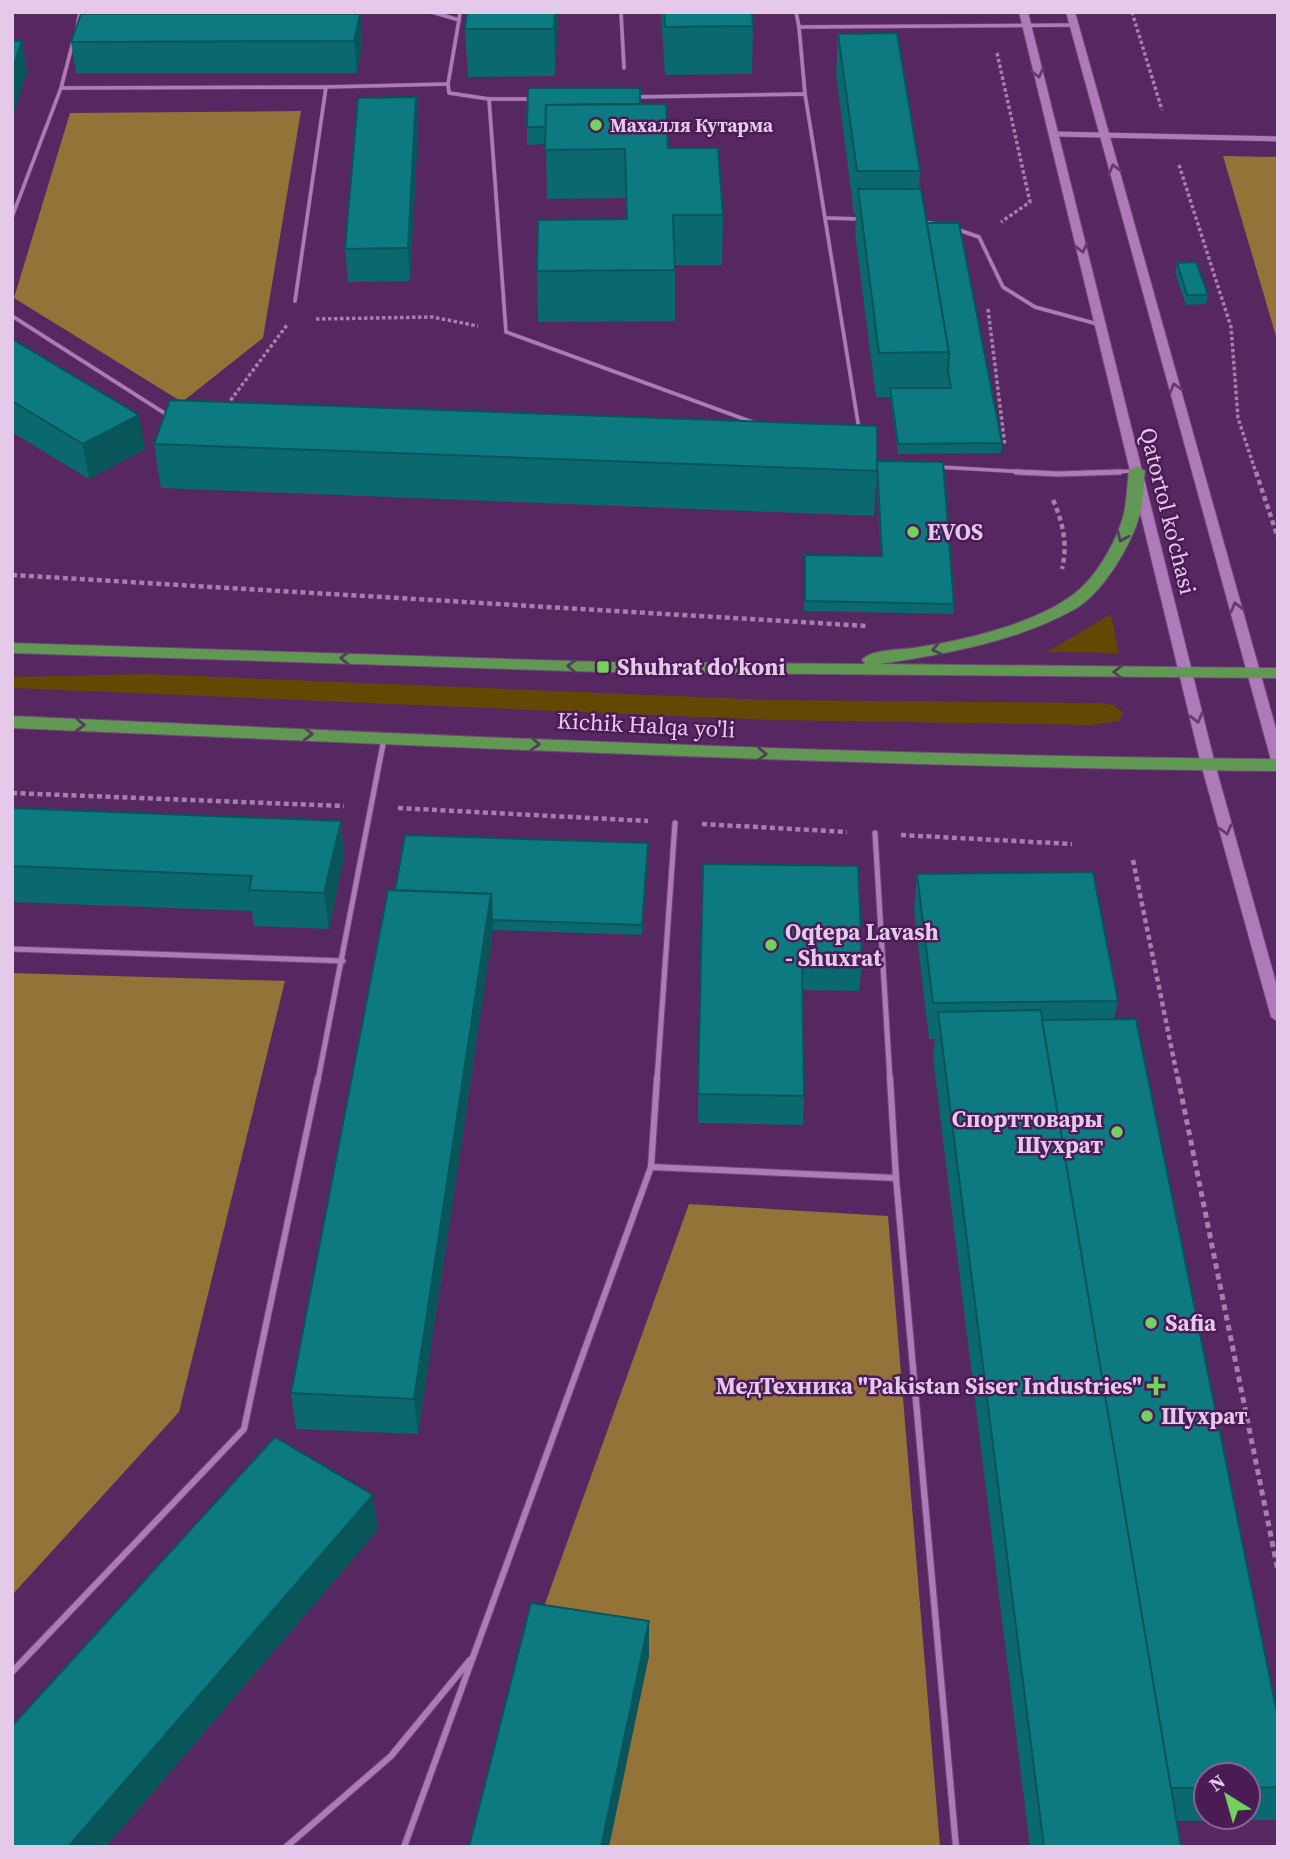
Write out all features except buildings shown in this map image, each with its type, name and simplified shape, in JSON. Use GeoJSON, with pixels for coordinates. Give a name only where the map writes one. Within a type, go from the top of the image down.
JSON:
{"type":"FeatureCollection","features":[{"type":"Feature","properties":{"kind":"highway"},"geometry":{"type":"LineString","coordinates":[[828,669],[1007,633],[1070,606],[1089,590],[1114,555],[1132,514],[1137,471]]}},
{"type":"Feature","properties":{"kind":"highway"},"geometry":{"type":"LineString","coordinates":[[12,648],[603,667],[1278,673]]}},
{"type":"Feature","properties":{"kind":"highway"},"geometry":{"type":"LineString","coordinates":[[12,657],[142,652]]}},
{"type":"Feature","properties":{"kind":"highway","name":"Kichik Halqa yo'li"},"geometry":{"type":"LineString","coordinates":[[12,722],[698,752],[1016,762],[1278,762]]}},
{"type":"Feature","properties":{"kind":"main road","name":"Qatortol ko'chasi"},"geometry":{"type":"LineString","coordinates":[[1023,12],[1208,764],[1278,1017]]}},
{"type":"Feature","properties":{"kind":"main road","name":"Qatortol ko'chasi"},"geometry":{"type":"LineString","coordinates":[[1070,12],[1278,762]]}},
{"type":"Feature","properties":{"kind":"street"},"geometry":{"type":"LineString","coordinates":[[1054,134],[1278,139]]}},
{"type":"Feature","properties":{"kind":"lane"},"geometry":{"type":"LineString","coordinates":[[12,217],[61,88],[80,12]]}},
{"type":"Feature","properties":{"kind":"lane"},"geometry":{"type":"LineString","coordinates":[[432,12],[459,20]]}},
{"type":"Feature","properties":{"kind":"lane"},"geometry":{"type":"LineString","coordinates":[[460,12],[448,84],[449,93],[489,99],[544,98]]}},
{"type":"Feature","properties":{"kind":"lane"},"geometry":{"type":"LineString","coordinates":[[621,12],[624,68]]}},
{"type":"Feature","properties":{"kind":"lane"},"geometry":{"type":"LineString","coordinates":[[796,12],[805,94],[860,436]]}},
{"type":"Feature","properties":{"kind":"lane"},"geometry":{"type":"LineString","coordinates":[[799,27],[1074,25]]}},
{"type":"Feature","properties":{"kind":"lane"},"geometry":{"type":"LineString","coordinates":[[61,88],[326,88],[448,84]]}},
{"type":"Feature","properties":{"kind":"lane"},"geometry":{"type":"LineString","coordinates":[[295,301],[326,88]]}},
{"type":"Feature","properties":{"kind":"lane"},"geometry":{"type":"LineString","coordinates":[[626,97],[805,94]]}},
{"type":"Feature","properties":{"kind":"lane"},"geometry":{"type":"LineString","coordinates":[[489,99],[506,332],[762,425]]}},
{"type":"Feature","properties":{"kind":"lane"},"geometry":{"type":"LineString","coordinates":[[825,218],[863,219]]}},
{"type":"Feature","properties":{"kind":"lane"},"geometry":{"type":"LineString","coordinates":[[912,222],[937,223],[979,237],[1003,287],[1035,307],[1101,325]]}},
{"type":"Feature","properties":{"kind":"lane"},"geometry":{"type":"LineString","coordinates":[[12,317],[183,425],[211,426]]}},
{"type":"Feature","properties":{"kind":"lane"},"geometry":{"type":"LineString","coordinates":[[932,467],[1058,474],[1137,471]]}},
{"type":"Feature","properties":{"kind":"lane"},"geometry":{"type":"LineString","coordinates":[[12,1672],[244,1429],[343,961],[384,737]]}},
{"type":"Feature","properties":{"kind":"lane"},"geometry":{"type":"LineString","coordinates":[[404,1847],[651,1167],[675,823]]}},
{"type":"Feature","properties":{"kind":"lane"},"geometry":{"type":"LineString","coordinates":[[875,833],[896,1178],[956,1847]]}},
{"type":"Feature","properties":{"kind":"lane"},"geometry":{"type":"LineString","coordinates":[[12,949],[343,961]]}},
{"type":"Feature","properties":{"kind":"lane"},"geometry":{"type":"LineString","coordinates":[[651,1167],[896,1178]]}},
{"type":"Feature","properties":{"kind":"lane"},"geometry":{"type":"LineString","coordinates":[[286,1847],[391,1756],[473,1657]]}},
{"type":"Feature","properties":{"kind":"path"},"geometry":{"type":"LineString","coordinates":[[1132,12],[1231,327],[1238,418],[1278,538]]}},
{"type":"Feature","properties":{"kind":"path"},"geometry":{"type":"LineString","coordinates":[[211,426],[292,319],[295,301]]}},
{"type":"Feature","properties":{"kind":"path"},"geometry":{"type":"LineString","coordinates":[[292,319],[432,317],[506,332]]}},
{"type":"Feature","properties":{"kind":"path"},"geometry":{"type":"LineString","coordinates":[[1008,471],[1052,498],[1065,540],[1066,553],[1059,574]]}},
{"type":"Feature","properties":{"kind":"path"},"geometry":{"type":"LineString","coordinates":[[12,575],[878,627]]}},
{"type":"Feature","properties":{"kind":"path"},"geometry":{"type":"LineString","coordinates":[[12,793],[371,807],[1072,844]]}},
{"type":"Feature","properties":{"kind":"path"},"geometry":{"type":"LineString","coordinates":[[1133,860],[1278,1571]]}},
{"type":"Feature","properties":{"kind":"shaded area"},"geometry":{"type":"Polygon","coordinates":[[[301,111],[263,338],[182,402],[14,298],[70,113],[301,111]]]}},
{"type":"Feature","properties":{"kind":"shaded area"},"geometry":{"type":"Polygon","coordinates":[[[1223,156],[1278,157],[1278,343],[1223,156]]]}},
{"type":"Feature","properties":{"kind":"shaded area"},"geometry":{"type":"Polygon","coordinates":[[[1111,614],[1119,653],[1047,652],[1111,614]]]}},
{"type":"Feature","properties":{"kind":"shaded area"},"geometry":{"type":"Polygon","coordinates":[[[147,674],[772,700],[1100,703],[1114,705],[1123,713],[1119,721],[1091,725],[769,720],[12,688],[12,677],[147,674]]]}},
{"type":"Feature","properties":{"kind":"shaded area"},"geometry":{"type":"Polygon","coordinates":[[[12,973],[285,981],[179,1412],[12,1595],[12,973]]]}},
{"type":"Feature","properties":{"kind":"shaded area"},"geometry":{"type":"Polygon","coordinates":[[[689,1204],[888,1216],[940,1847],[609,1847],[533,1637],[689,1204]]]}},
{"type":"Feature","properties":{"kind":"place","name":"Махалля Кутарма"},"geometry":{"type":"Point","coordinates":[596,125]}},
{"type":"Feature","properties":{"kind":"place","name":"EVOS"},"geometry":{"type":"Point","coordinates":[913,532]}},
{"type":"Feature","properties":{"kind":"place","name":"Shuhrat do'koni"},"geometry":{"type":"Point","coordinates":[603,667]}},
{"type":"Feature","properties":{"kind":"place","name":"Oqtepa Lavash - Shuxrat"},"geometry":{"type":"Point","coordinates":[771,945]}},
{"type":"Feature","properties":{"kind":"place","name":"Спорттовары Шухрат"},"geometry":{"type":"Point","coordinates":[1117,1132]}},
{"type":"Feature","properties":{"kind":"place","name":"Safia"},"geometry":{"type":"Point","coordinates":[1151,1323]}},
{"type":"Feature","properties":{"kind":"place","name":"МедТехника \"Pakistan Siser Industries\""},"geometry":{"type":"Point","coordinates":[1156,1386]}},
{"type":"Feature","properties":{"kind":"place","name":"Шухрат"},"geometry":{"type":"Point","coordinates":[1147,1416]}}]}
